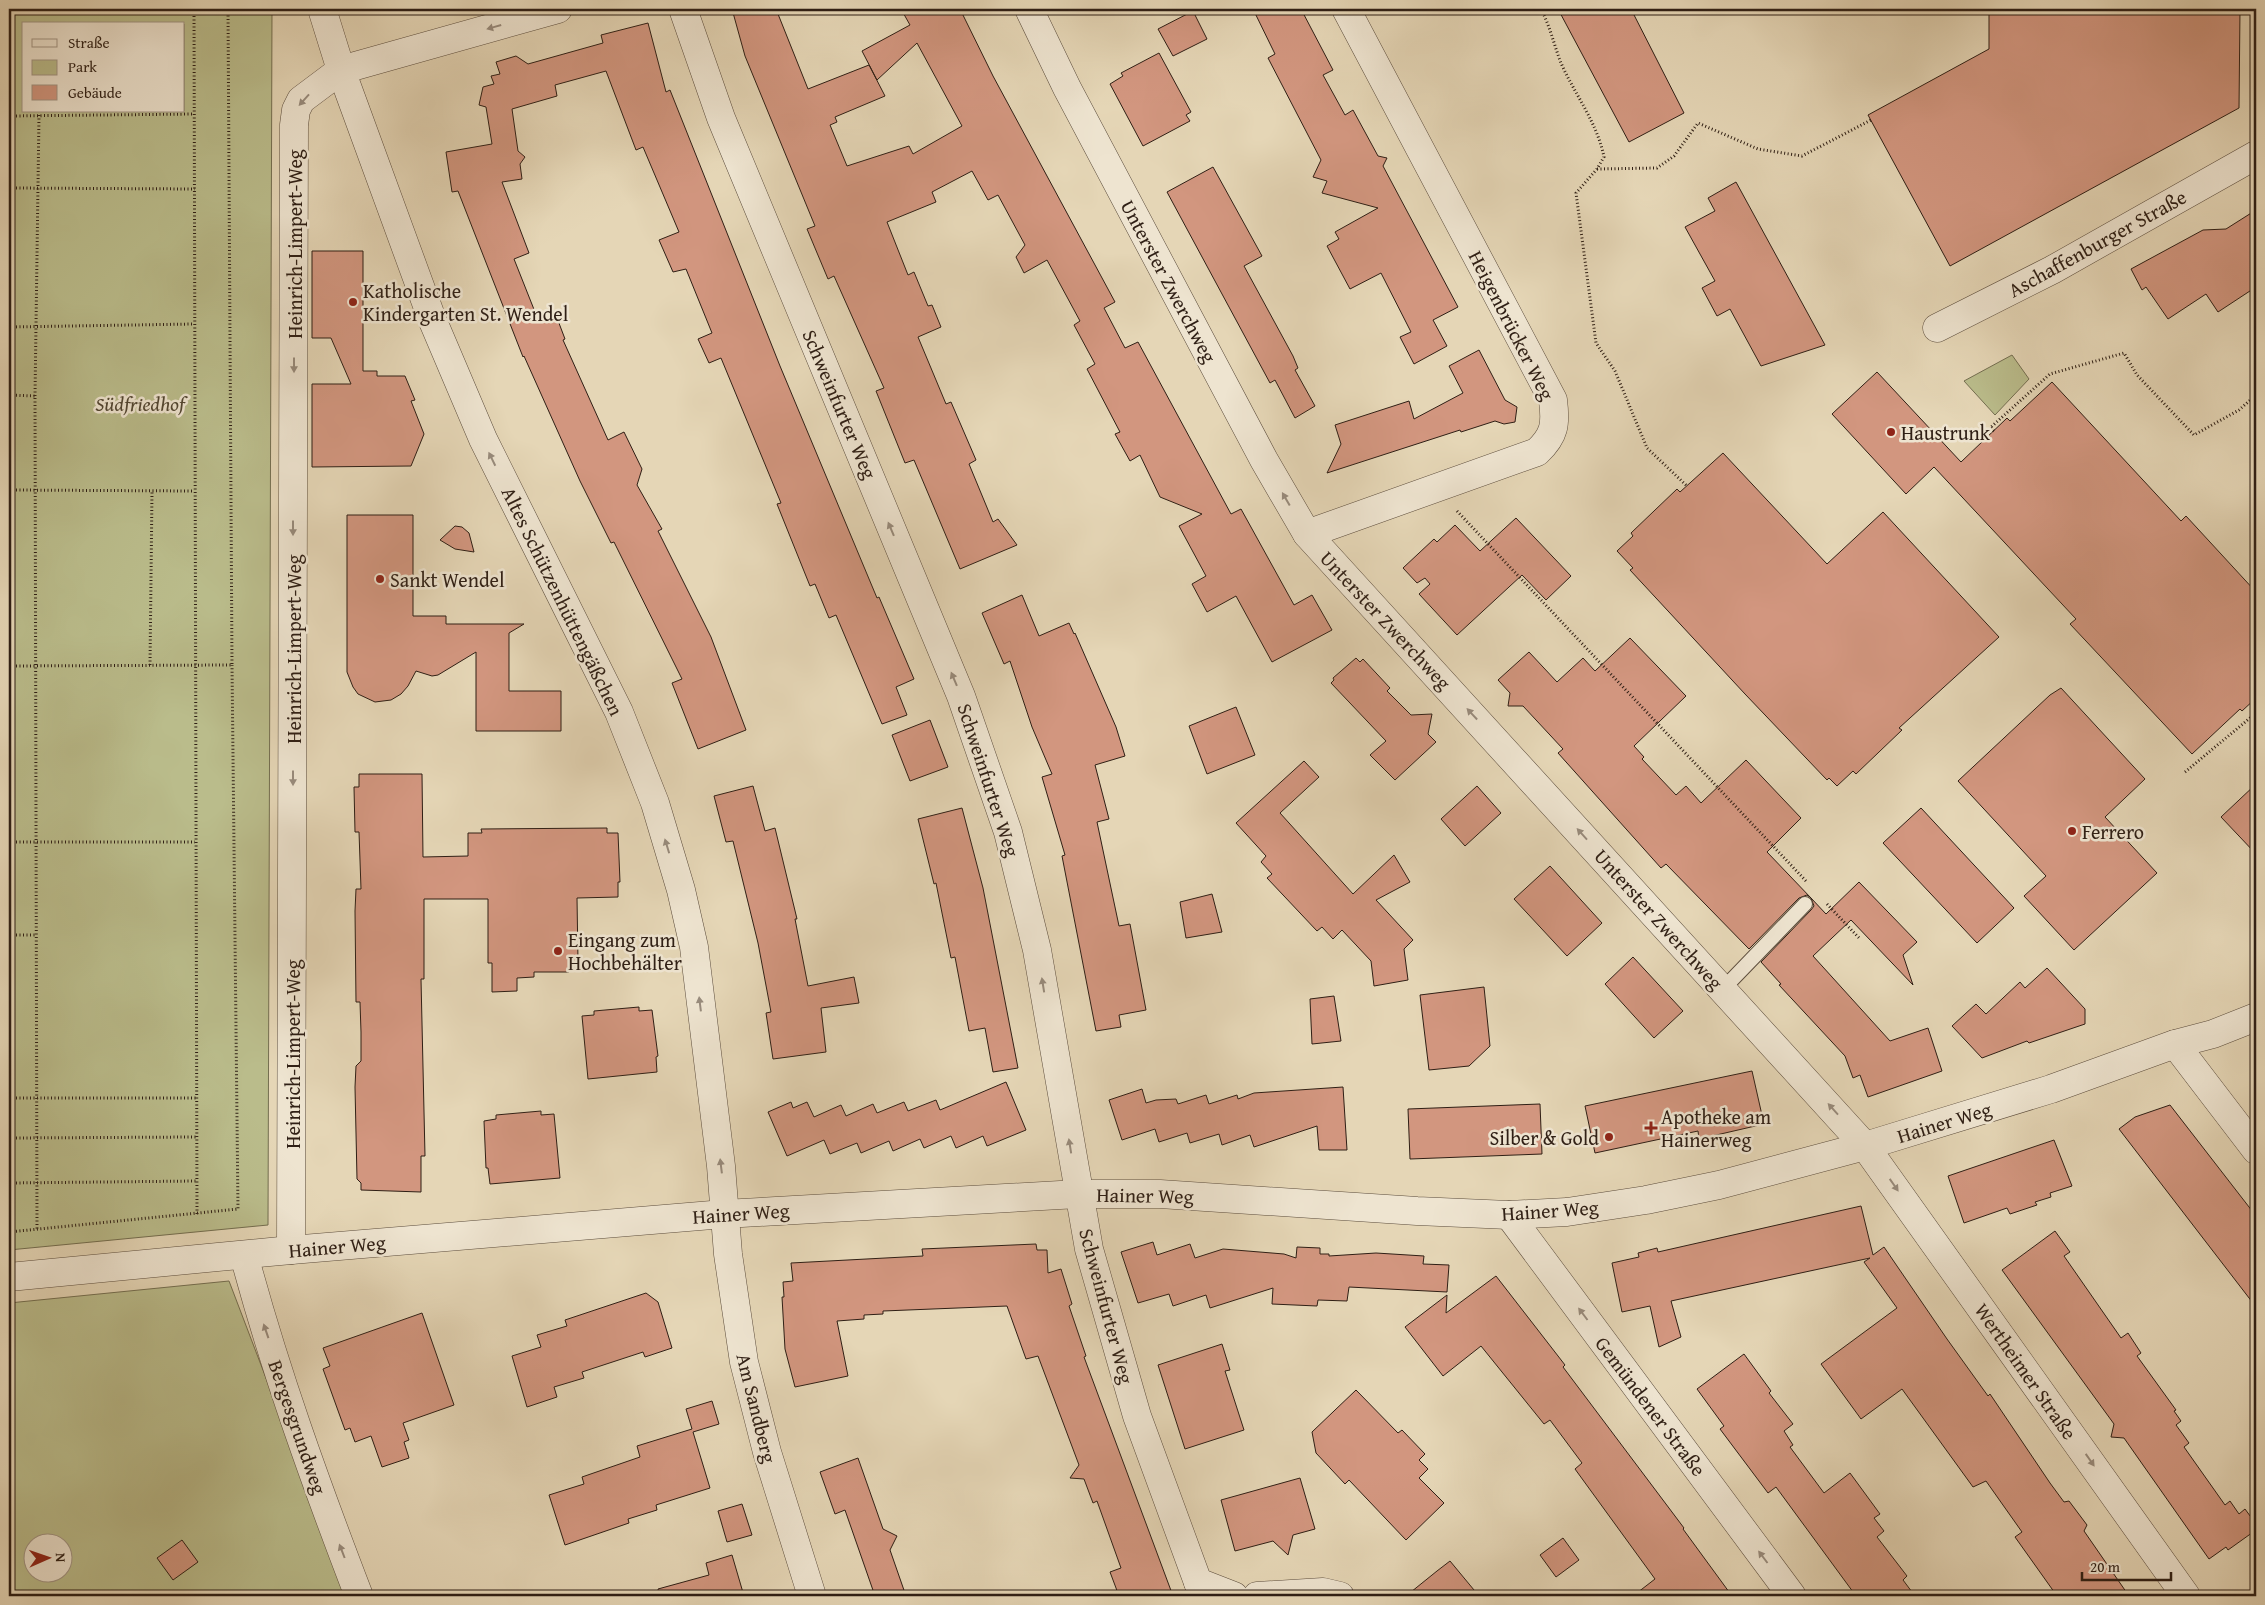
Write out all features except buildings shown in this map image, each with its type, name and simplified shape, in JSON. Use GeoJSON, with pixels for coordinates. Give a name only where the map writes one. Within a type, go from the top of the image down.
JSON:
{"type":"FeatureCollection","features":[{"type":"Feature","properties":{"kind":"street","name":"Altes Schützenhüttengäßchen"},"geometry":{"type":"LineString","coordinates":[[322,9],[341,70],[432,319],[482,439],[619,712],[655,803],[681,890],[694,947],[721,1166],[724,1214]]}},
{"type":"Feature","properties":{"kind":"street"},"geometry":{"type":"LineString","coordinates":[[341,70],[558,9]]}},
{"type":"Feature","properties":{"kind":"street","name":"Schweinfurter Weg"},"geometry":{"type":"LineString","coordinates":[[683,9],[720,118],[961,696],[991,778],[1008,832],[1038,950],[1078,1194],[1089,1249],[1137,1416],[1201,1589],[1234,1596]]}},
{"type":"Feature","properties":{"kind":"street","name":"Unterster Zwerchweg"},"geometry":{"type":"LineString","coordinates":[[1029,9],[1067,88],[1264,460],[1307,534],[1865,1146]]}},
{"type":"Feature","properties":{"kind":"street","name":"Heigenbrücker Weg"},"geometry":{"type":"LineString","coordinates":[[1307,534],[1537,452],[1549,441],[1555,414],[1553,400],[1346,9]]}},
{"type":"Feature","properties":{"kind":"street","name":"Heinrich-Limpert-Weg"},"geometry":{"type":"LineString","coordinates":[[291,1250],[294,125],[296,110],[302,100],[341,70]]}},
{"type":"Feature","properties":{"kind":"street","name":"Aschaffenburger Straße"},"geometry":{"type":"LineString","coordinates":[[1937,328],[2052,270],[2256,155]]}},
{"type":"Feature","properties":{"kind":"street","name":"Hainer Weg"},"geometry":{"type":"LineString","coordinates":[[9,1277],[291,1250],[724,1214],[1078,1194],[1160,1194],[1417,1211],[1509,1215],[1566,1212],[1646,1200],[1719,1185],[1865,1146],[2051,1089],[2175,1044],[2213,1034],[2256,1017]]}},
{"type":"Feature","properties":{"kind":"street"},"geometry":{"type":"LineString","coordinates":[[2175,1044],[2256,1150]]}},
{"type":"Feature","properties":{"kind":"street","name":"Wertheimer Straße"},"geometry":{"type":"LineString","coordinates":[[1865,1146],[2186,1596]]}},
{"type":"Feature","properties":{"kind":"street","name":"Am Sandberg"},"geometry":{"type":"LineString","coordinates":[[724,1214],[744,1362],[767,1452],[812,1596]]}},
{"type":"Feature","properties":{"kind":"street","name":"Gemündener Straße"},"geometry":{"type":"LineString","coordinates":[[1509,1215],[1792,1596]]}},
{"type":"Feature","properties":{"kind":"street","name":"Bergesgrundweg"},"geometry":{"type":"LineString","coordinates":[[244,1255],[272,1350],[322,1500],[359,1596]]}},
{"type":"Feature","properties":{"kind":"street"},"geometry":{"type":"LineString","coordinates":[[1257,1596],[1323,1592],[1340,1596]]}},
{"type":"Feature","properties":{"kind":"lane"},"geometry":{"type":"LineString","coordinates":[[1723,989],[1806,904]]}},
{"type":"Feature","properties":{"kind":"path"},"geometry":{"type":"LineString","coordinates":[[194,9],[197,1214]]}},
{"type":"Feature","properties":{"kind":"path"},"geometry":{"type":"LineString","coordinates":[[9,1232],[238,1209],[228,9]]}},
{"type":"Feature","properties":{"kind":"path"},"geometry":{"type":"LineString","coordinates":[[1541,9],[1551,28],[1561,62],[1600,137],[1604,157],[1597,170],[1576,193],[1596,343],[1615,371],[1647,448],[1687,486]]}},
{"type":"Feature","properties":{"kind":"path"},"geometry":{"type":"LineString","coordinates":[[9,116],[194,114]]}},
{"type":"Feature","properties":{"kind":"path"},"geometry":{"type":"LineString","coordinates":[[37,1229],[35,396],[39,115]]}},
{"type":"Feature","properties":{"kind":"path"},"geometry":{"type":"LineString","coordinates":[[1597,170],[1657,168],[1674,156],[1698,123],[1758,149],[1802,156],[1871,120]]}},
{"type":"Feature","properties":{"kind":"path"},"geometry":{"type":"LineString","coordinates":[[9,188],[195,189]]}},
{"type":"Feature","properties":{"kind":"path"},"geometry":{"type":"LineString","coordinates":[[9,327],[194,324]]}},
{"type":"Feature","properties":{"kind":"path"},"geometry":{"type":"LineString","coordinates":[[1994,431],[1990,428],[2050,374],[2124,353],[2137,375],[2194,435],[2240,410],[2256,395]]}},
{"type":"Feature","properties":{"kind":"path"},"geometry":{"type":"LineString","coordinates":[[9,396],[35,396]]}},
{"type":"Feature","properties":{"kind":"path"},"geometry":{"type":"LineString","coordinates":[[1436,489],[1812,888]]}},
{"type":"Feature","properties":{"kind":"path"},"geometry":{"type":"LineString","coordinates":[[9,490],[194,491]]}},
{"type":"Feature","properties":{"kind":"path"},"geometry":{"type":"LineString","coordinates":[[150,666],[152,491]]}},
{"type":"Feature","properties":{"kind":"path"},"geometry":{"type":"LineString","coordinates":[[9,666],[232,665]]}},
{"type":"Feature","properties":{"kind":"path"},"geometry":{"type":"LineString","coordinates":[[2185,772],[2256,713]]}},
{"type":"Feature","properties":{"kind":"path"},"geometry":{"type":"LineString","coordinates":[[9,842],[195,842]]}},
{"type":"Feature","properties":{"kind":"path"},"geometry":{"type":"LineString","coordinates":[[1826,903],[1860,939]]}},
{"type":"Feature","properties":{"kind":"path"},"geometry":{"type":"LineString","coordinates":[[9,935],[37,935]]}},
{"type":"Feature","properties":{"kind":"path"},"geometry":{"type":"LineString","coordinates":[[9,1098],[196,1098]]}},
{"type":"Feature","properties":{"kind":"path"},"geometry":{"type":"LineString","coordinates":[[9,1138],[196,1137]]}},
{"type":"Feature","properties":{"kind":"path"},"geometry":{"type":"LineString","coordinates":[[9,1184],[196,1181]]}},
{"type":"Feature","properties":{"kind":"green space","name":"Südfriedhof"},"geometry":{"type":"Polygon","coordinates":[[[9,9],[272,9],[268,1225],[9,1250],[9,9]]]}},
{"type":"Feature","properties":{"kind":"green space"},"geometry":{"type":"Polygon","coordinates":[[[2012,355],[2029,379],[1995,415],[1964,381],[2012,355]]]}},
{"type":"Feature","properties":{"kind":"green space"},"geometry":{"type":"Polygon","coordinates":[[[229,1281],[349,1596],[9,1596],[9,1303],[229,1281]]]}},
{"type":"Feature","properties":{"kind":"place","name":"Katholische Kindergarten St. Wendel"},"geometry":{"type":"Point","coordinates":[353,302]}},
{"type":"Feature","properties":{"kind":"place","name":"Haustrunk"},"geometry":{"type":"Point","coordinates":[1891,432]}},
{"type":"Feature","properties":{"kind":"place","name":"Sankt Wendel"},"geometry":{"type":"Point","coordinates":[380,579]}},
{"type":"Feature","properties":{"kind":"place","name":"Ferrero"},"geometry":{"type":"Point","coordinates":[2072,831]}},
{"type":"Feature","properties":{"kind":"place","name":"Eingang zum Hochbehälter"},"geometry":{"type":"Point","coordinates":[558,951]}},
{"type":"Feature","properties":{"kind":"place","name":"Apotheke am Hainerweg"},"geometry":{"type":"Point","coordinates":[1651,1128]}},
{"type":"Feature","properties":{"kind":"place","name":"Silber & Gold"},"geometry":{"type":"Point","coordinates":[1609,1137]}}]}
